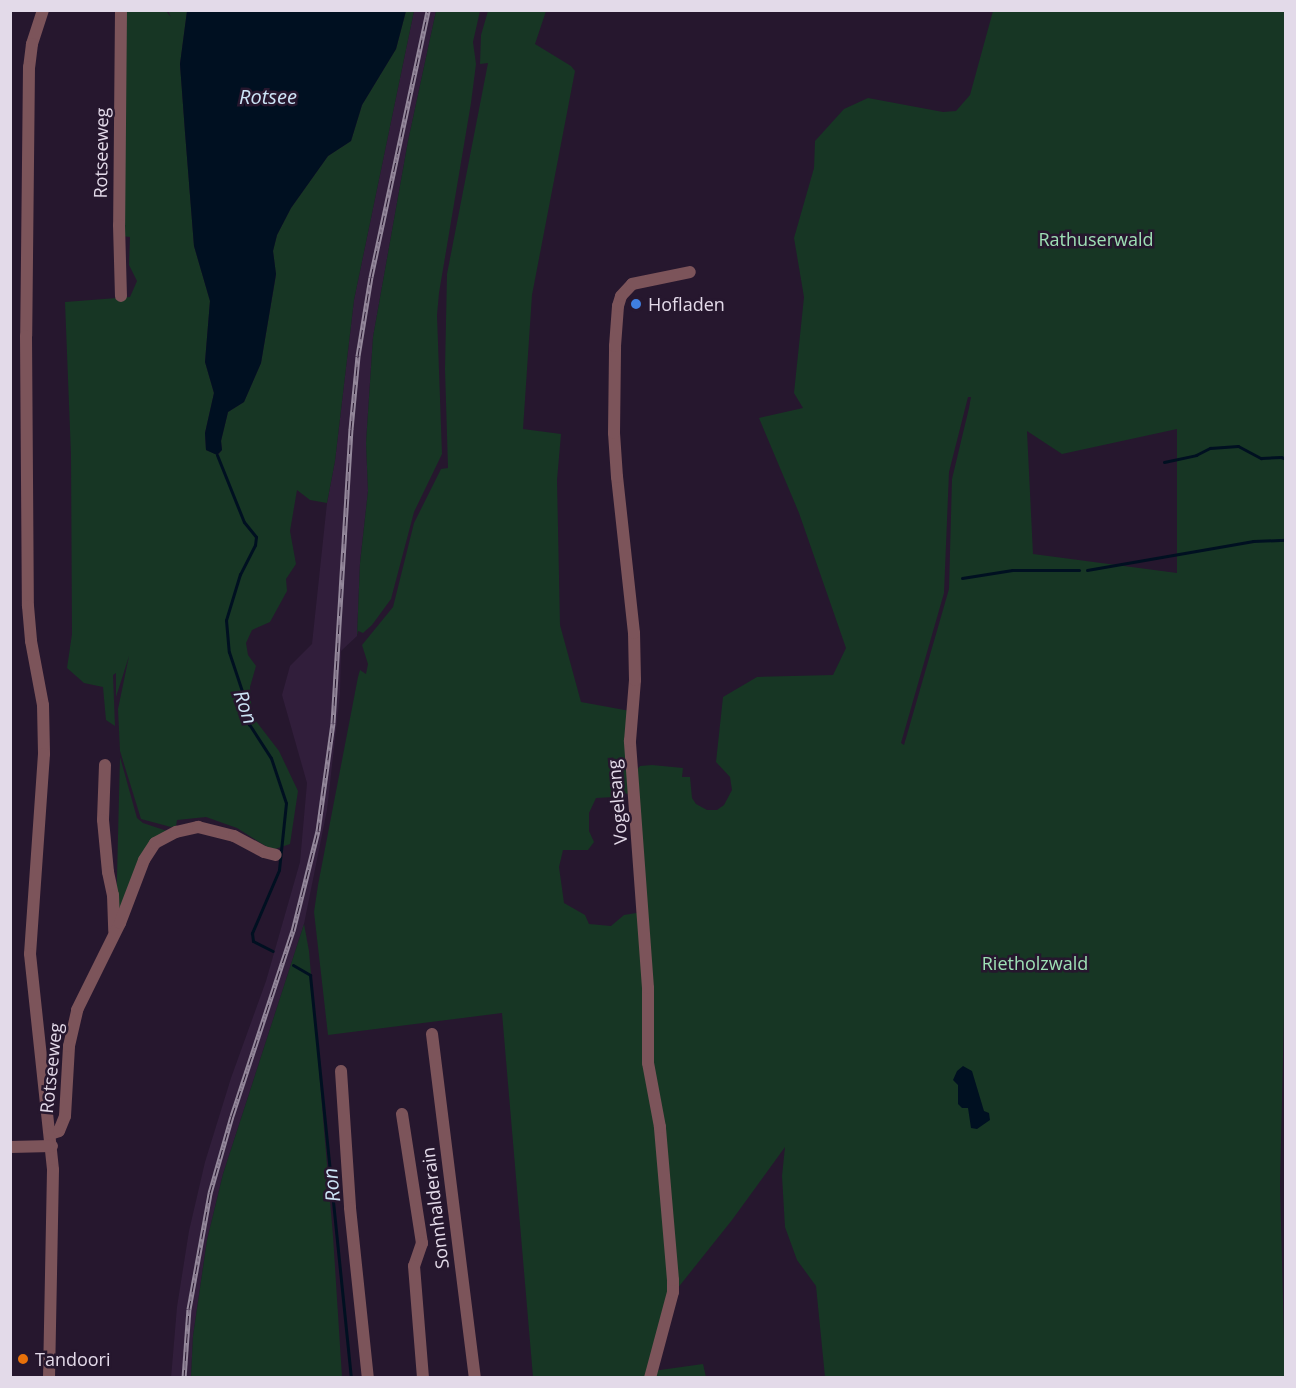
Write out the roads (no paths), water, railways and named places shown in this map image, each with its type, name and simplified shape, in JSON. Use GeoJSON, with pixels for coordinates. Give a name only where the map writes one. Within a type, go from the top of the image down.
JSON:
{"type":"FeatureCollection","features":[{"type":"Feature","properties":{"kind":"street","name":"Rotseeweg"},"geometry":{"type":"LineString","coordinates":[[121,10],[119,225],[121,296]]}},
{"type":"Feature","properties":{"kind":"street"},"geometry":{"type":"LineString","coordinates":[[41,11],[32,44],[29,68],[27,135],[28,606],[31,640],[43,705],[44,754],[30,954],[51,1140],[49,1377]]}},
{"type":"Feature","properties":{"kind":"street","name":"Vogelsang"},"geometry":{"type":"LineString","coordinates":[[650,1377],[673,1292],[673,1280],[660,1127],[648,1063],[648,988],[630,741],[635,680],[634,633],[616,477],[615,346],[618,306],[621,296],[632,284],[690,272]]}},
{"type":"Feature","properties":{"kind":"street","name":"Rotseeweg"},"geometry":{"type":"LineString","coordinates":[[105,765],[103,820],[108,872],[113,896],[114,936]]}},
{"type":"Feature","properties":{"kind":"street","name":"Rotseeweg"},"geometry":{"type":"LineString","coordinates":[[51,1140],[59,1131],[65,1116],[69,1047],[77,1010],[114,936],[144,860],[155,843],[186,828],[210,828],[276,855]]}},
{"type":"Feature","properties":{"kind":"street","name":"Sonnhalderain"},"geometry":{"type":"LineString","coordinates":[[432,1034],[475,1377]]}},
{"type":"Feature","properties":{"kind":"street"},"geometry":{"type":"LineString","coordinates":[[341,1071],[350,1208],[368,1377]]}},
{"type":"Feature","properties":{"kind":"street"},"geometry":{"type":"LineString","coordinates":[[402,1114],[422,1243],[414,1266],[423,1377]]}},
{"type":"Feature","properties":{"kind":"street"},"geometry":{"type":"LineString","coordinates":[[10,1147],[51,1140]]}},
{"type":"Feature","properties":{"kind":"water","name":"Rotsee"},"geometry":{"type":"Polygon","coordinates":[[[187,11],[406,11],[396,49],[362,105],[351,141],[328,156],[291,208],[277,235],[273,251],[276,274],[261,363],[244,402],[228,412],[221,441],[222,450],[217,455],[206,450],[205,433],[214,393],[205,362],[210,301],[194,246],[180,64],[187,11]]]}},
{"type":"Feature","properties":{"kind":"water"},"geometry":{"type":"Polygon","coordinates":[[[963,1066],[972,1071],[984,1111],[989,1113],[990,1120],[977,1129],[971,1128],[968,1108],[962,1108],[958,1104],[958,1085],[953,1080],[957,1071],[963,1066]]]}},
{"type":"Feature","properties":{"kind":"waterway"},"geometry":{"type":"LineString","coordinates":[[1164,462],[1196,455],[1210,448],[1238,446],[1261,458],[1286,459]]}},
{"type":"Feature","properties":{"kind":"waterway","name":"Ron"},"geometry":{"type":"LineString","coordinates":[[217,455],[244,522],[256,537],[255,545],[240,574],[226,620],[229,652],[243,694],[249,724],[271,758],[286,803],[279,870],[252,933],[253,941],[273,951]]}},
{"type":"Feature","properties":{"kind":"waterway"},"geometry":{"type":"LineString","coordinates":[[1087,570],[1253,541],[1286,540]]}},
{"type":"Feature","properties":{"kind":"waterway"},"geometry":{"type":"LineString","coordinates":[[962,578],[1012,570],[1079,570]]}},
{"type":"Feature","properties":{"kind":"waterway","name":"Ron"},"geometry":{"type":"LineString","coordinates":[[293,965],[310,975],[351,1378]]}},
{"type":"Feature","properties":{"kind":"railway"},"geometry":{"type":"LineString","coordinates":[[184,1378],[189,1309],[210,1193],[232,1116],[293,931],[318,831],[333,723],[351,429],[358,356],[371,277],[428,10]]}},
{"type":"Feature","properties":{"kind":"place","name":"Hofladen"},"geometry":{"type":"Point","coordinates":[636,304]}},
{"type":"Feature","properties":{"kind":"place","name":"Tandoori"},"geometry":{"type":"Point","coordinates":[23,1359]}},
{"type":"Feature","properties":{"kind":"park label","name":"Rathuserwald"},"geometry":{"type":"Point","coordinates":[1096,239]}},
{"type":"Feature","properties":{"kind":"park label","name":"Rietholzwald"},"geometry":{"type":"Point","coordinates":[1035,963]}}]}
